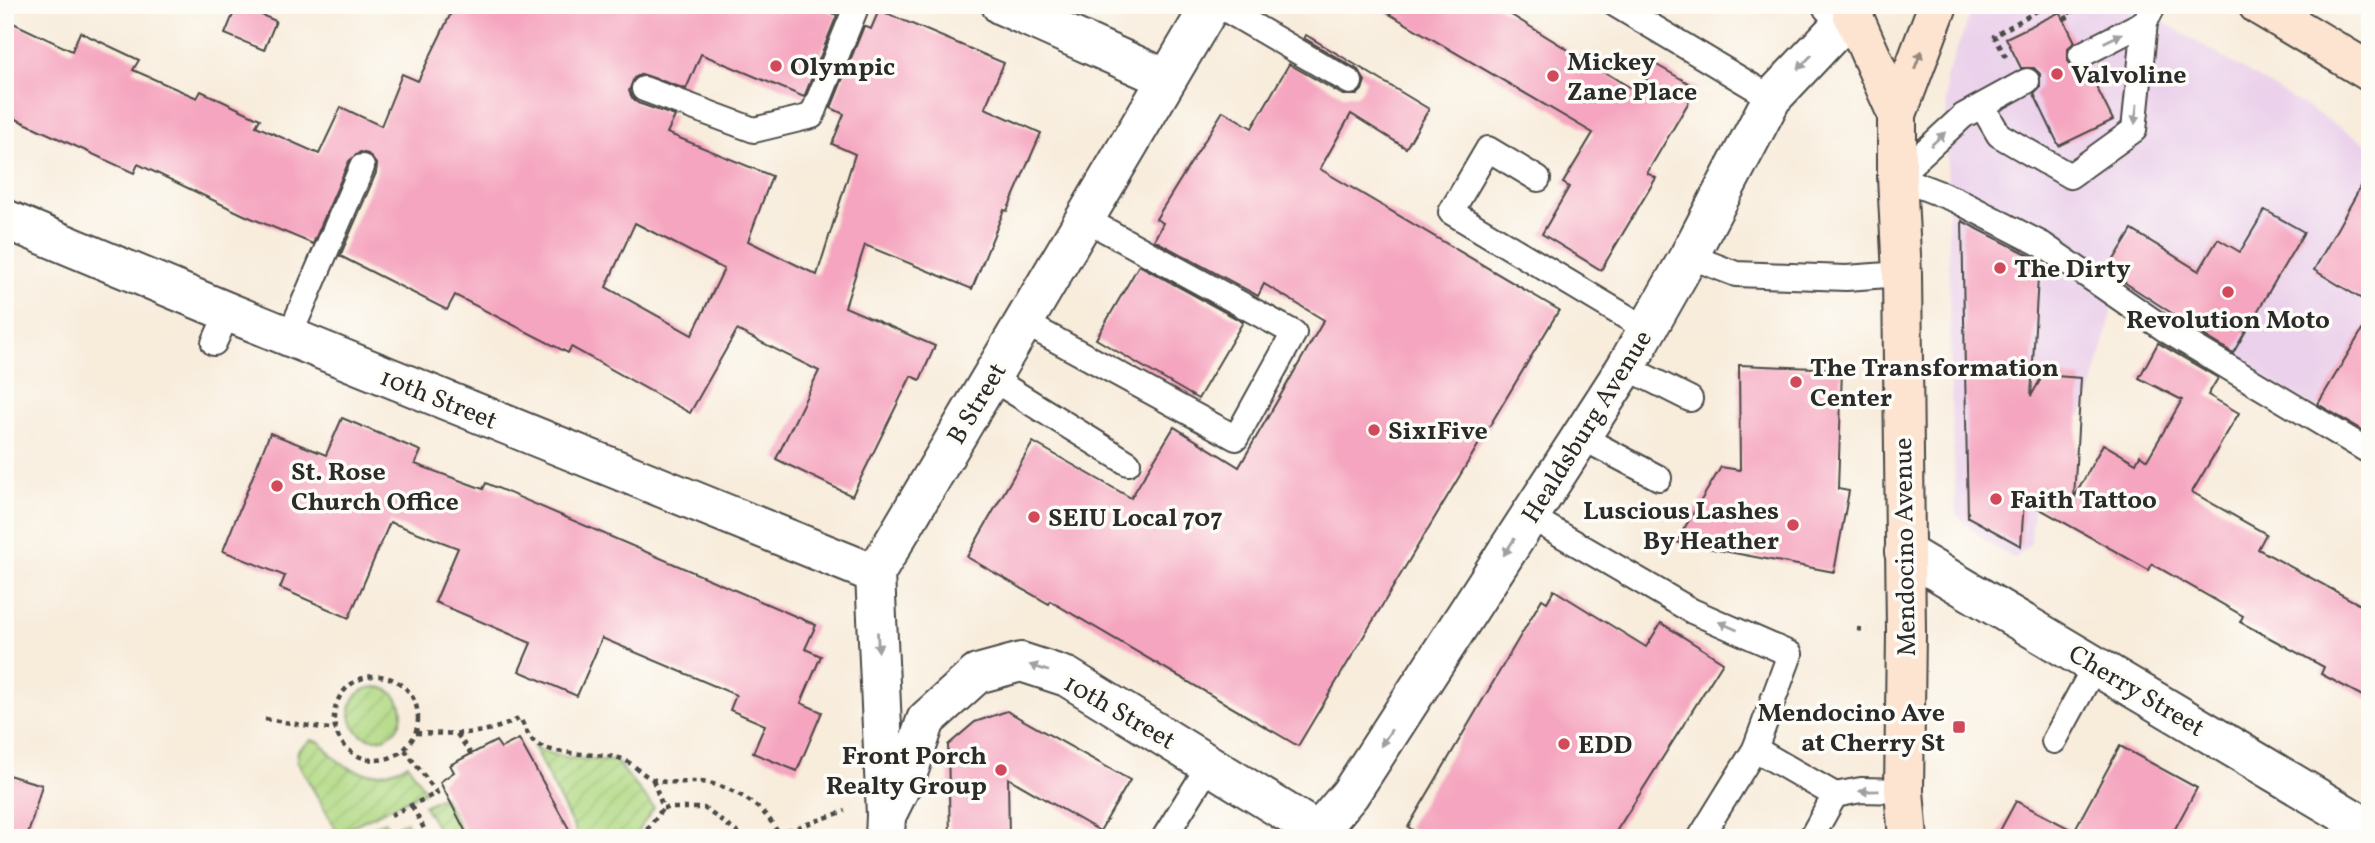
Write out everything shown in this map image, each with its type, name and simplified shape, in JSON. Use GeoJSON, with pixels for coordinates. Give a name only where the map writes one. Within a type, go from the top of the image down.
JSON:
{"type":"FeatureCollection","features":[{"type":"Feature","properties":{"kind":"main road"},"geometry":{"type":"LineString","coordinates":[[1897,114],[1938,5]]}},
{"type":"Feature","properties":{"kind":"main road"},"geometry":{"type":"LineString","coordinates":[[2258,5],[2370,72]]}},
{"type":"Feature","properties":{"kind":"main road","name":"Mendocino Avenue"},"geometry":{"type":"LineString","coordinates":[[1849,7],[1897,114],[1902,274],[1906,632],[1904,790],[1908,838]]}},
{"type":"Feature","properties":{"kind":"street"},"geometry":{"type":"LineString","coordinates":[[1001,5],[1167,79]]}},
{"type":"Feature","properties":{"kind":"street","name":"B Street"},"geometry":{"type":"LineString","coordinates":[[874,574],[1211,5]]}},
{"type":"Feature","properties":{"kind":"street","name":"Healdsburg Avenue"},"geometry":{"type":"LineString","coordinates":[[1320,836],[1350,794],[1626,367],[1689,256],[1772,98],[1849,7]]}},
{"type":"Feature","properties":{"kind":"street","name":"10th Street"},"geometry":{"type":"LineString","coordinates":[[5,219],[221,328],[289,337],[874,574]]}},
{"type":"Feature","properties":{"kind":"street","name":"Cherry Street"},"geometry":{"type":"LineString","coordinates":[[1904,552],[2370,829]]}},
{"type":"Feature","properties":{"kind":"street"},"geometry":{"type":"LineString","coordinates":[[874,574],[886,827]]}},
{"type":"Feature","properties":{"kind":"street","name":"10th Street"},"geometry":{"type":"LineString","coordinates":[[886,827],[926,720],[977,674],[1021,662],[1067,677],[1210,764],[1320,836]]}},
{"type":"Feature","properties":{"kind":"lane"},"geometry":{"type":"LineString","coordinates":[[644,89],[754,130],[813,116],[857,5]]}},
{"type":"Feature","properties":{"kind":"lane"},"geometry":{"type":"LineString","coordinates":[[1218,5],[1350,82]]}},
{"type":"Feature","properties":{"kind":"lane"},"geometry":{"type":"LineString","coordinates":[[1616,5],[1772,98]]}},
{"type":"Feature","properties":{"kind":"lane"},"geometry":{"type":"LineString","coordinates":[[2081,55],[2150,13]]}},
{"type":"Feature","properties":{"kind":"lane"},"geometry":{"type":"LineString","coordinates":[[1982,106],[1999,135],[2070,176],[2134,130],[2150,13]]}},
{"type":"Feature","properties":{"kind":"lane"},"geometry":{"type":"LineString","coordinates":[[2027,81],[1963,116],[1897,177],[1956,200],[2043,245],[2166,330],[2370,452]]}},
{"type":"Feature","properties":{"kind":"lane"},"geometry":{"type":"LineString","coordinates":[[1538,179],[1488,149],[1451,212],[1648,330]]}},
{"type":"Feature","properties":{"kind":"lane"},"geometry":{"type":"LineString","coordinates":[[289,337],[362,167]]}},
{"type":"Feature","properties":{"kind":"lane"},"geometry":{"type":"LineString","coordinates":[[1023,323],[1236,438],[1293,333],[1085,219]]}},
{"type":"Feature","properties":{"kind":"lane"},"geometry":{"type":"LineString","coordinates":[[1689,256],[1736,274],[1846,278],[1902,274]]}},
{"type":"Feature","properties":{"kind":"lane"},"geometry":{"type":"LineString","coordinates":[[1626,367],[1690,399]]}},
{"type":"Feature","properties":{"kind":"lane"},"geometry":{"type":"LineString","coordinates":[[991,378],[1128,463]]}},
{"type":"Feature","properties":{"kind":"lane"},"geometry":{"type":"LineString","coordinates":[[1581,437],[1659,478]]}},
{"type":"Feature","properties":{"kind":"lane"},"geometry":{"type":"LineString","coordinates":[[1530,516],[1692,611],[1790,654],[1755,749],[1700,838]]}},
{"type":"Feature","properties":{"kind":"lane"},"geometry":{"type":"LineString","coordinates":[[2054,741],[2095,666]]}},
{"type":"Feature","properties":{"kind":"lane"},"geometry":{"type":"LineString","coordinates":[[1755,749],[1835,795],[1861,790],[1904,790]]}},
{"type":"Feature","properties":{"kind":"lane"},"geometry":{"type":"LineString","coordinates":[[1164,838],[1210,764]]}},
{"type":"Feature","properties":{"kind":"lane"},"geometry":{"type":"LineString","coordinates":[[1811,838],[1835,795]]}},
{"type":"Feature","properties":{"kind":"path"},"geometry":{"type":"LineString","coordinates":[[2007,58],[1994,36],[2047,5]]}},
{"type":"Feature","properties":{"kind":"path"},"geometry":{"type":"LineString","coordinates":[[2064,19],[2072,15],[2066,5]]}},
{"type":"Feature","properties":{"kind":"path"},"geometry":{"type":"LineString","coordinates":[[1857,629],[1867,630]]}},
{"type":"Feature","properties":{"kind":"path"},"geometry":{"type":"LineString","coordinates":[[377,675],[390,678],[402,684],[417,706],[416,733],[405,750],[383,760],[359,757],[348,750],[335,730],[333,717],[336,704],[342,692],[364,677],[377,675]]}},
{"type":"Feature","properties":{"kind":"path"},"geometry":{"type":"LineString","coordinates":[[265,719],[335,730]]}},
{"type":"Feature","properties":{"kind":"path"},"geometry":{"type":"LineString","coordinates":[[416,733],[491,731],[520,719],[535,743],[550,749],[621,758],[652,779],[670,783],[708,783],[730,791],[761,810],[779,836],[846,811]]}},
{"type":"Feature","properties":{"kind":"path"},"geometry":{"type":"LineString","coordinates":[[457,734],[471,754]]}},
{"type":"Feature","properties":{"kind":"path"},"geometry":{"type":"LineString","coordinates":[[391,815],[437,793],[405,750]]}},
{"type":"Feature","properties":{"kind":"path"},"geometry":{"type":"LineString","coordinates":[[652,779],[663,808]]}},
{"type":"Feature","properties":{"kind":"path"},"geometry":{"type":"LineString","coordinates":[[412,806],[429,838]]}},
{"type":"Feature","properties":{"kind":"path"},"geometry":{"type":"LineString","coordinates":[[641,838],[663,808]]}},
{"type":"Feature","properties":{"kind":"path"},"geometry":{"type":"LineString","coordinates":[[663,808],[704,808],[738,833],[738,838]]}},
{"type":"Feature","properties":{"kind":"shaded area"},"geometry":{"type":"Polygon","coordinates":[[[1974,5],[2135,5],[2370,145],[2370,441],[2107,283],[2111,316],[2082,416],[2036,445],[2031,543],[2015,559],[1987,542],[1956,515],[1946,77],[1974,5]]]}},
{"type":"Feature","properties":{"kind":"green space"},"geometry":{"type":"Polygon","coordinates":[[[376,687],[386,689],[394,695],[400,703],[400,723],[394,731],[386,737],[376,739],[366,737],[358,731],[352,723],[350,713],[352,703],[358,695],[366,689],[376,687]]]}},
{"type":"Feature","properties":{"kind":"green space"},"geometry":{"type":"Polygon","coordinates":[[[311,740],[320,742],[338,761],[359,771],[382,773],[408,764],[425,791],[338,833],[297,761],[298,750],[311,740]]]}},
{"type":"Feature","properties":{"kind":"green space"},"geometry":{"type":"Polygon","coordinates":[[[534,748],[564,757],[616,761],[654,808],[633,838],[579,838],[534,748]]]}},
{"type":"Feature","properties":{"kind":"green space"},"geometry":{"type":"Polygon","coordinates":[[[443,796],[465,838],[443,838],[424,806],[443,796]]]}},
{"type":"Feature","properties":{"kind":"green space"},"geometry":{"type":"Polygon","coordinates":[[[385,821],[390,830],[406,822],[414,838],[353,838],[385,821]]]}},
{"type":"Feature","properties":{"kind":"building"},"geometry":{"type":"Polygon","coordinates":[[[237,5],[276,21],[264,50],[225,34],[237,5]]]}},
{"type":"Feature","properties":{"kind":"building"},"geometry":{"type":"Polygon","coordinates":[[[455,5],[815,5],[837,15],[804,97],[701,54],[686,89],[642,74],[634,78],[629,91],[638,103],[675,116],[667,133],[772,176],[748,241],[817,275],[855,154],[832,144],[844,114],[831,108],[864,26],[871,29],[879,10],[1004,63],[985,108],[1041,133],[1007,211],[1004,210],[972,289],[865,245],[845,307],[935,346],[920,380],[911,376],[852,496],[776,459],[819,371],[737,330],[690,413],[571,347],[568,353],[455,295],[447,310],[340,256],[376,173],[377,165],[368,154],[360,152],[349,161],[313,244],[244,215],[138,164],[134,173],[5,114],[5,19],[72,51],[80,32],[139,60],[133,70],[197,98],[201,91],[260,119],[256,126],[319,154],[341,107],[381,126],[402,74],[418,81],[455,5]],[[635,223],[606,287],[692,335],[724,269],[635,223]]]}},
{"type":"Feature","properties":{"kind":"building","name":"Mickey Zane Place"},"geometry":{"type":"Polygon","coordinates":[[[1374,5],[1495,5],[1639,93],[1655,64],[1697,88],[1647,173],[1656,178],[1601,270],[1542,234],[1569,187],[1563,183],[1593,133],[1374,5]]]}},
{"type":"Feature","properties":{"kind":"building","name":"Valvoline"},"geometry":{"type":"Polygon","coordinates":[[[2060,12],[2075,42],[2068,48],[2068,61],[2074,68],[2087,68],[2113,120],[2059,146],[2034,94],[2040,88],[2040,74],[2034,68],[2021,68],[2006,38],[2060,12]]]}},
{"type":"Feature","properties":{"kind":"building","name":"Six1Five"},"geometry":{"type":"Polygon","coordinates":[[[1306,35],[1429,109],[1406,148],[1351,114],[1320,169],[1559,310],[1298,746],[1050,601],[1049,604],[967,557],[1033,442],[1131,498],[1174,427],[1239,467],[1324,320],[1264,284],[1258,296],[1154,240],[1163,223],[1156,219],[1223,111],[1252,128],[1289,64],[1343,95],[1357,95],[1362,90],[1365,81],[1358,70],[1304,38],[1306,35]]]}},
{"type":"Feature","properties":{"kind":"building"},"geometry":{"type":"Polygon","coordinates":[[[2370,170],[2370,304],[2314,270],[2370,170]]]}},
{"type":"Feature","properties":{"kind":"building"},"geometry":{"type":"Polygon","coordinates":[[[2265,210],[2304,232],[2233,353],[2172,316],[2173,314],[2107,271],[2132,230],[2199,271],[2218,239],[2240,252],[2265,210]]]}},
{"type":"Feature","properties":{"kind":"building"},"geometry":{"type":"Polygon","coordinates":[[[1962,221],[2039,260],[2031,396],[2043,375],[2081,378],[2074,498],[2103,444],[2136,463],[2140,455],[2147,460],[2182,400],[2139,378],[2158,343],[2218,378],[2208,395],[2239,413],[2192,492],[2266,534],[2258,549],[2370,610],[2370,700],[2321,674],[2324,667],[2240,622],[2243,616],[2152,564],[2149,570],[2024,500],[2021,546],[1968,517],[1962,221]]]}},
{"type":"Feature","properties":{"kind":"building"},"geometry":{"type":"Polygon","coordinates":[[[1139,265],[1243,322],[1198,399],[1096,339],[1139,265]]]}},
{"type":"Feature","properties":{"kind":"building"},"geometry":{"type":"Polygon","coordinates":[[[2370,317],[2370,435],[2318,404],[2370,317]]]}},
{"type":"Feature","properties":{"kind":"building"},"geometry":{"type":"Polygon","coordinates":[[[1739,365],[1842,369],[1838,489],[1849,491],[1834,572],[1676,542],[1721,467],[1740,470],[1739,365]]]}},
{"type":"Feature","properties":{"kind":"building"},"geometry":{"type":"Polygon","coordinates":[[[342,418],[421,451],[415,464],[483,489],[486,483],[816,625],[805,649],[821,656],[801,703],[822,712],[797,771],[753,753],[765,725],[730,710],[736,695],[602,638],[577,696],[519,671],[531,643],[435,602],[458,548],[390,522],[349,618],[280,588],[285,576],[223,551],[270,433],[326,455],[342,418]]]}},
{"type":"Feature","properties":{"kind":"building","name":"EDD"},"geometry":{"type":"Polygon","coordinates":[[[1554,590],[1646,647],[1661,623],[1723,662],[1612,838],[1426,838],[1408,827],[1542,599],[1547,602],[1554,590]]]}},
{"type":"Feature","properties":{"kind":"building"},"geometry":{"type":"Polygon","coordinates":[[[1007,711],[1130,780],[1100,831],[1008,778],[1009,838],[950,838],[948,745],[975,722],[1007,711]]]}},
{"type":"Feature","properties":{"kind":"building"},"geometry":{"type":"Polygon","coordinates":[[[519,739],[574,838],[469,838],[440,782],[454,772],[450,765],[496,741],[501,748],[519,739]]]}},
{"type":"Feature","properties":{"kind":"building"},"geometry":{"type":"Polygon","coordinates":[[[2120,746],[2197,788],[2170,838],[1996,838],[2016,801],[2074,831],[2120,746]]]}},
{"type":"Feature","properties":{"kind":"building"},"geometry":{"type":"Polygon","coordinates":[[[5,774],[42,785],[27,838],[5,838],[5,774]]]}},
{"type":"Feature","properties":{"kind":"place","name":"Olympic"},"geometry":{"type":"Point","coordinates":[776,66]}},
{"type":"Feature","properties":{"kind":"place","name":"Valvoline"},"geometry":{"type":"Point","coordinates":[2057,74]}},
{"type":"Feature","properties":{"kind":"place","name":"Mickey Zane Place"},"geometry":{"type":"Point","coordinates":[1553,76]}},
{"type":"Feature","properties":{"kind":"place","name":"The Dirty"},"geometry":{"type":"Point","coordinates":[2000,268]}},
{"type":"Feature","properties":{"kind":"place","name":"Revolution Moto"},"geometry":{"type":"Point","coordinates":[2228,292]}},
{"type":"Feature","properties":{"kind":"place","name":"The Transformation Center"},"geometry":{"type":"Point","coordinates":[1796,382]}},
{"type":"Feature","properties":{"kind":"place","name":"Six1Five"},"geometry":{"type":"Point","coordinates":[1374,430]}},
{"type":"Feature","properties":{"kind":"place","name":"St. Rose Church Office"},"geometry":{"type":"Point","coordinates":[277,486]}},
{"type":"Feature","properties":{"kind":"place","name":"Faith Tattoo"},"geometry":{"type":"Point","coordinates":[1996,499]}},
{"type":"Feature","properties":{"kind":"place","name":"SEIU Local 707"},"geometry":{"type":"Point","coordinates":[1034,517]}},
{"type":"Feature","properties":{"kind":"place","name":"Luscious Lashes By Heather"},"geometry":{"type":"Point","coordinates":[1793,525]}},
{"type":"Feature","properties":{"kind":"place","name":"Mendocino Ave at Cherry St"},"geometry":{"type":"Point","coordinates":[1959,727]}},
{"type":"Feature","properties":{"kind":"place","name":"EDD"},"geometry":{"type":"Point","coordinates":[1564,744]}},
{"type":"Feature","properties":{"kind":"place","name":"Front Porch Realty Group"},"geometry":{"type":"Point","coordinates":[1001,770]}}]}
